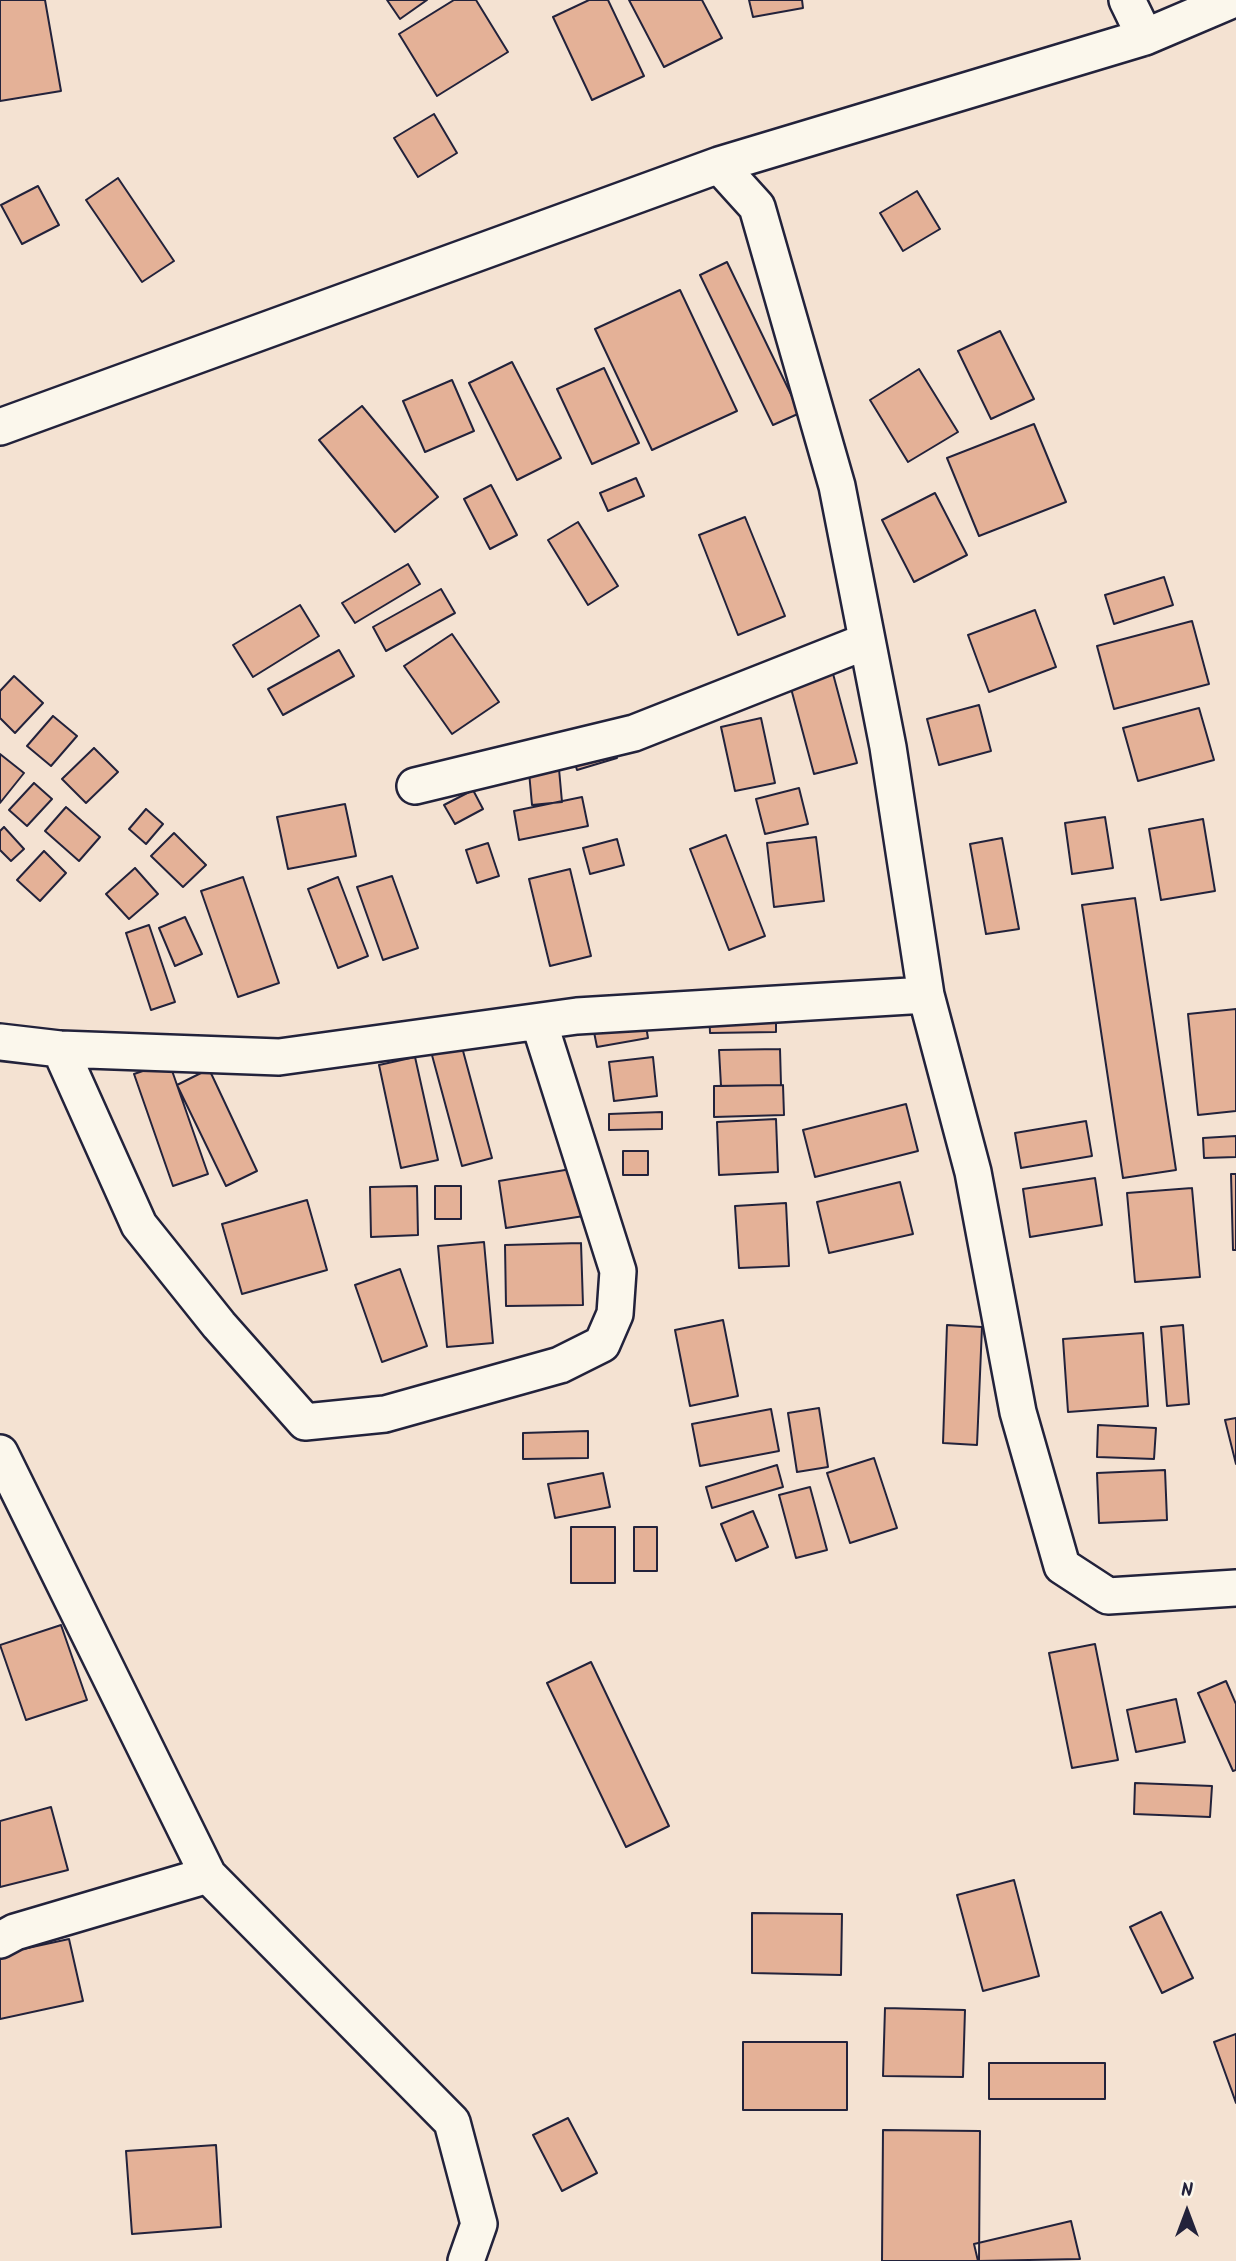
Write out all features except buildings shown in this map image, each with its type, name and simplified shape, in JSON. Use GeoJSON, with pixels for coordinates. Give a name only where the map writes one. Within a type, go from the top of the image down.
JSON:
{"type":"FeatureCollection","features":[{"type":"Feature","properties":{"kind":"street"},"geometry":{"type":"LineString","coordinates":[[1127,0],[1145,37]]}},
{"type":"Feature","properties":{"kind":"street"},"geometry":{"type":"LineString","coordinates":[[0,427],[719,165],[1145,37],[1232,0]]}},
{"type":"Feature","properties":{"kind":"street"},"geometry":{"type":"LineString","coordinates":[[719,165],[757,206],[837,486],[888,747],[926,995],[972,1172],[1018,1412],[1062,1566],[1108,1596],[1236,1588]]}},
{"type":"Feature","properties":{"kind":"street"},"geometry":{"type":"LineString","coordinates":[[415,786],[634,733],[867,641]]}},
{"type":"Feature","properties":{"kind":"street"},"geometry":{"type":"LineString","coordinates":[[0,1042],[60,1049],[279,1057],[577,1017],[926,995]]}},
{"type":"Feature","properties":{"kind":"street"},"geometry":{"type":"LineString","coordinates":[[60,1049],[139,1225],[219,1325],[305,1422],[385,1414],[560,1365],[602,1344],[615,1314],[618,1271],[539,1022]]}},
{"type":"Feature","properties":{"kind":"street"},"geometry":{"type":"LineString","coordinates":[[0,1453],[208,1875],[452,2122],[479,2224],[466,2261]]}},
{"type":"Feature","properties":{"kind":"street"},"geometry":{"type":"LineString","coordinates":[[0,1940],[15,1932],[208,1875]]}}]}
